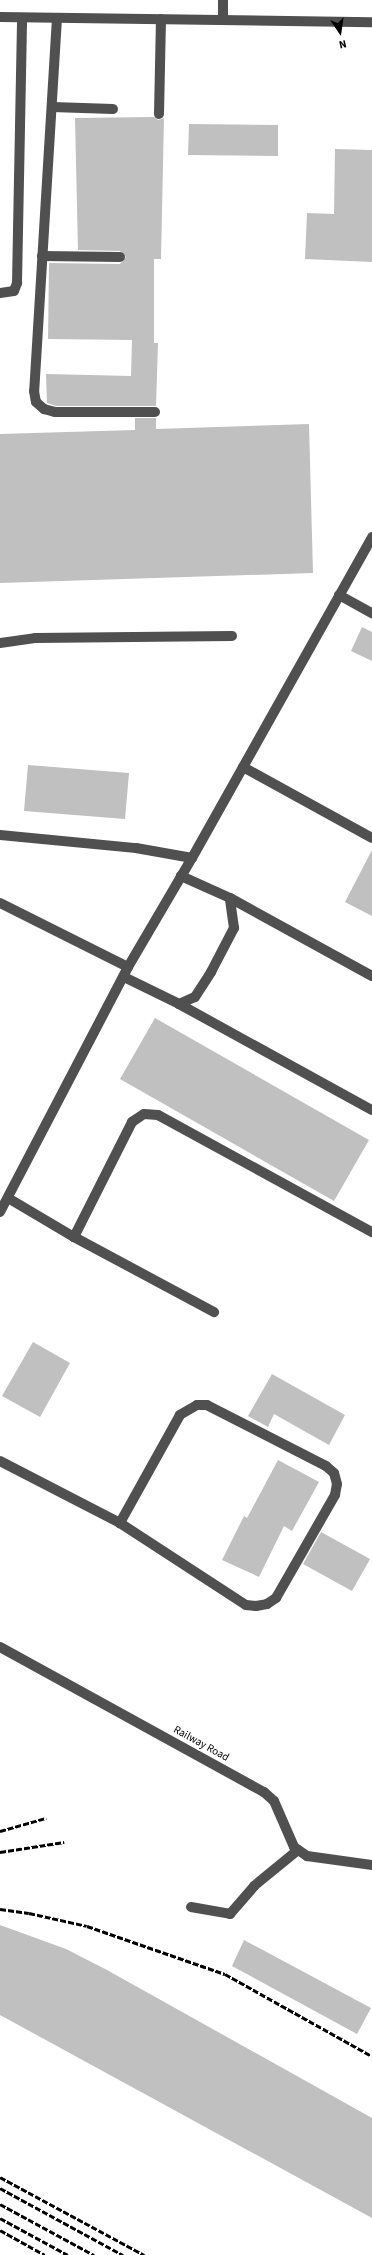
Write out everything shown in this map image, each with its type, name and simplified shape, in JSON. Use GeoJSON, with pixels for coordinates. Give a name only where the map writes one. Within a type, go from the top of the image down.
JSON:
{"type":"FeatureCollection","features":[{"type":"Feature","properties":{"kind":"street"},"geometry":{"type":"LineString","coordinates":[[223,0],[223,20]]}},
{"type":"Feature","properties":{"kind":"street"},"geometry":{"type":"LineString","coordinates":[[0,17],[372,22]]}},
{"type":"Feature","properties":{"kind":"street"},"geometry":{"type":"LineString","coordinates":[[0,293],[14,291],[18,283],[22,18]]}},
{"type":"Feature","properties":{"kind":"street"},"geometry":{"type":"LineString","coordinates":[[57,18],[34,391],[36,402],[44,410],[55,412],[155,412]]}},
{"type":"Feature","properties":{"kind":"street"},"geometry":{"type":"LineString","coordinates":[[158,114],[161,19]]}},
{"type":"Feature","properties":{"kind":"street"},"geometry":{"type":"LineString","coordinates":[[52,107],[113,109]]}},
{"type":"Feature","properties":{"kind":"street"},"geometry":{"type":"LineString","coordinates":[[42,256],[120,257]]}},
{"type":"Feature","properties":{"kind":"street"},"geometry":{"type":"LineString","coordinates":[[0,1212],[128,967],[182,876],[372,537]]}},
{"type":"Feature","properties":{"kind":"street"},"geometry":{"type":"LineString","coordinates":[[339,595],[372,614]]}},
{"type":"Feature","properties":{"kind":"street"},"geometry":{"type":"LineString","coordinates":[[0,643],[35,638],[232,636]]}},
{"type":"Feature","properties":{"kind":"street"},"geometry":{"type":"LineString","coordinates":[[243,767],[372,838]]}},
{"type":"Feature","properties":{"kind":"street"},"geometry":{"type":"LineString","coordinates":[[0,835],[136,848],[192,858]]}},
{"type":"Feature","properties":{"kind":"street"},"geometry":{"type":"LineString","coordinates":[[182,876],[230,898],[372,976]]}},
{"type":"Feature","properties":{"kind":"street"},"geometry":{"type":"LineString","coordinates":[[179,1004],[195,997],[230,937],[234,928],[230,898]]}},
{"type":"Feature","properties":{"kind":"street"},"geometry":{"type":"LineString","coordinates":[[0,903],[128,967]]}},
{"type":"Feature","properties":{"kind":"street"},"geometry":{"type":"LineString","coordinates":[[124,977],[179,1004],[372,1110]]}},
{"type":"Feature","properties":{"kind":"street"},"geometry":{"type":"LineString","coordinates":[[74,1237],[132,1122],[144,1114],[158,1115],[372,1232]]}},
{"type":"Feature","properties":{"kind":"street"},"geometry":{"type":"LineString","coordinates":[[8,1198],[74,1237],[214,1312]]}},
{"type":"Feature","properties":{"kind":"street"},"geometry":{"type":"LineString","coordinates":[[0,1461],[120,1523],[246,1605],[256,1606],[267,1604],[276,1598],[335,1495],[337,1484],[334,1473],[326,1466],[207,1405],[198,1405],[180,1415],[120,1523]]}},
{"type":"Feature","properties":{"kind":"street","name":"Railway Road"},"geometry":{"type":"LineString","coordinates":[[0,1647],[264,1792],[274,1801],[283,1818],[287,1834],[298,1850]]}},
{"type":"Feature","properties":{"kind":"street"},"geometry":{"type":"LineString","coordinates":[[191,1906],[230,1914],[254,1886],[298,1850],[307,1856],[372,1865]]}},
{"type":"Feature","properties":{"kind":"building"},"geometry":{"type":"Polygon","coordinates":[[[154,117],[158,120],[164,118],[161,259],[154,259],[154,343],[158,343],[156,406],[56,406],[47,403],[46,374],[131,376],[132,340],[48,339],[49,263],[120,264],[126,257],[120,251],[78,250],[75,118],[154,117]]]}},
{"type":"Feature","properties":{"kind":"building"},"geometry":{"type":"Polygon","coordinates":[[[189,124],[278,125],[278,156],[188,155],[189,124]]]}},
{"type":"Feature","properties":{"kind":"building"},"geometry":{"type":"Polygon","coordinates":[[[335,149],[372,150],[372,262],[305,259],[307,213],[334,214],[335,149]]]}},
{"type":"Feature","properties":{"kind":"building"},"geometry":{"type":"Polygon","coordinates":[[[135,418],[156,418],[156,429],[309,424],[313,573],[0,583],[0,434],[135,430],[135,418]]]}},
{"type":"Feature","properties":{"kind":"building"},"geometry":{"type":"Polygon","coordinates":[[[362,627],[372,632],[372,661],[351,651],[362,627]]]}},
{"type":"Feature","properties":{"kind":"building"},"geometry":{"type":"Polygon","coordinates":[[[28,765],[129,773],[125,819],[24,811],[28,765]]]}},
{"type":"Feature","properties":{"kind":"building"},"geometry":{"type":"Polygon","coordinates":[[[372,850],[372,916],[345,902],[372,850]]]}},
{"type":"Feature","properties":{"kind":"building"},"geometry":{"type":"Polygon","coordinates":[[[155,1018],[369,1140],[334,1201],[120,1079],[155,1018]]]}},
{"type":"Feature","properties":{"kind":"building"},"geometry":{"type":"Polygon","coordinates":[[[33,1342],[70,1363],[40,1417],[2,1396],[33,1342]]]}},
{"type":"Feature","properties":{"kind":"building"},"geometry":{"type":"Polygon","coordinates":[[[272,1374],[345,1415],[329,1445],[274,1414],[268,1427],[248,1416],[272,1374]]]}},
{"type":"Feature","properties":{"kind":"building"},"geometry":{"type":"Polygon","coordinates":[[[278,1460],[319,1482],[292,1531],[284,1526],[259,1577],[222,1560],[244,1516],[247,1518],[278,1460]]]}},
{"type":"Feature","properties":{"kind":"building"},"geometry":{"type":"Polygon","coordinates":[[[321,1532],[370,1559],[352,1591],[303,1564],[321,1532]]]}},
{"type":"Feature","properties":{"kind":"building"},"geometry":{"type":"Polygon","coordinates":[[[0,1925],[66,1949],[107,1970],[372,2118],[372,2218],[0,2015],[0,1925]]]}},
{"type":"Feature","properties":{"kind":"building"},"geometry":{"type":"Polygon","coordinates":[[[244,1940],[371,2008],[357,2034],[232,1966],[244,1940]]]}},
{"type":"Feature","properties":{"kind":"railway"},"geometry":{"type":"LineString","coordinates":[[0,1831],[46,1818]]}},
{"type":"Feature","properties":{"kind":"railway"},"geometry":{"type":"LineString","coordinates":[[0,1852],[64,1842]]}},
{"type":"Feature","properties":{"kind":"railway"},"geometry":{"type":"LineString","coordinates":[[0,1909],[29,1913],[87,1926],[225,1974],[372,2056]]}},
{"type":"Feature","properties":{"kind":"railway"},"geometry":{"type":"LineString","coordinates":[[0,2177],[144,2255]]}},
{"type":"Feature","properties":{"kind":"railway"},"geometry":{"type":"LineString","coordinates":[[0,2188],[123,2255]]}},
{"type":"Feature","properties":{"kind":"railway"},"geometry":{"type":"LineString","coordinates":[[0,2204],[94,2255]]}},
{"type":"Feature","properties":{"kind":"railway"},"geometry":{"type":"LineString","coordinates":[[0,2218],[68,2255]]}},
{"type":"Feature","properties":{"kind":"railway"},"geometry":{"type":"LineString","coordinates":[[0,2230],[45,2255]]}}]}
